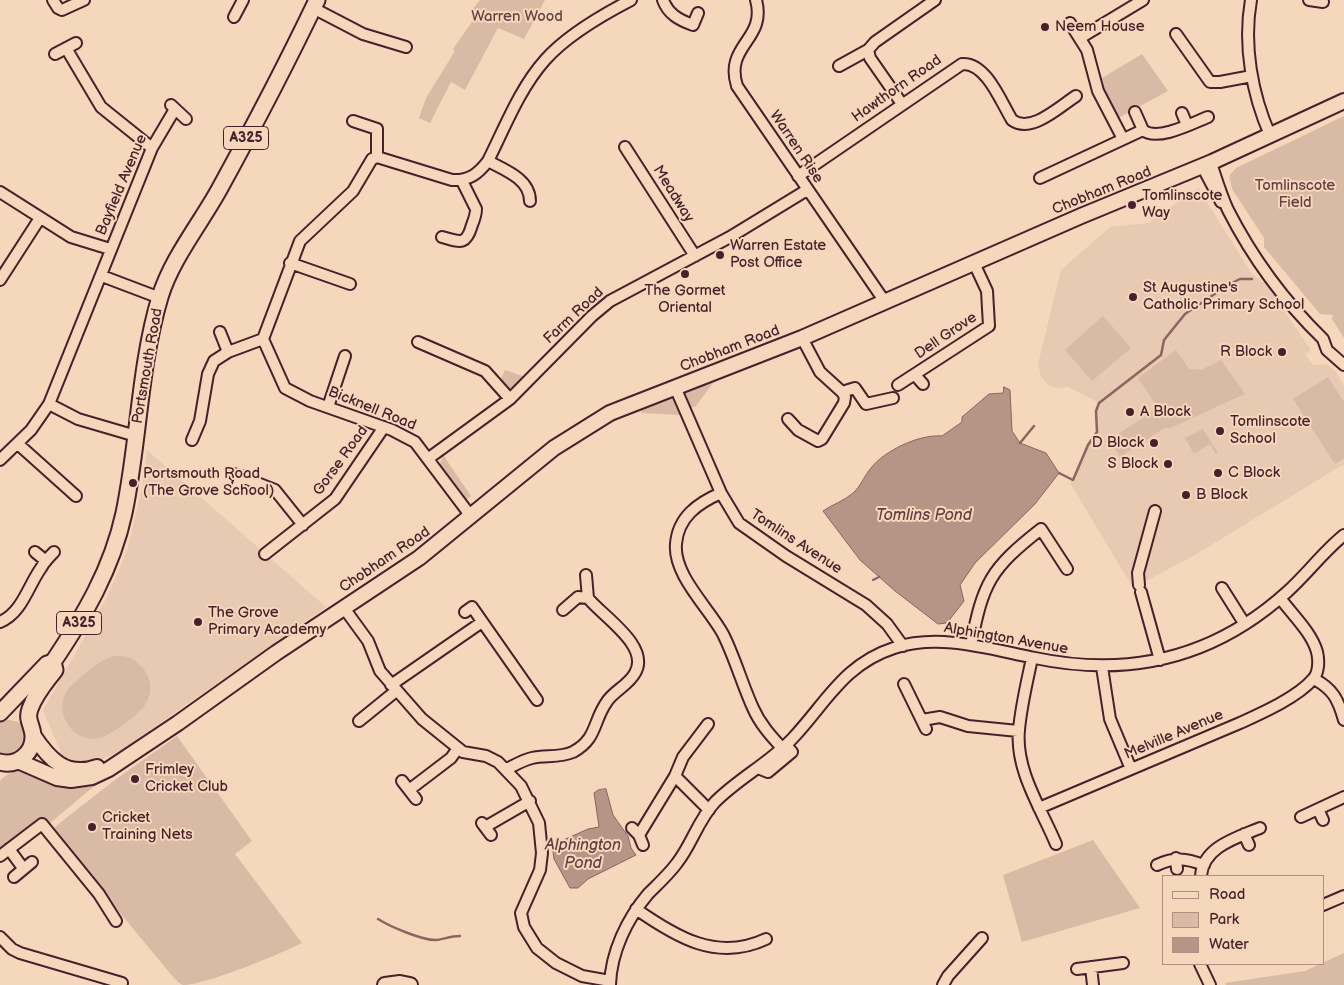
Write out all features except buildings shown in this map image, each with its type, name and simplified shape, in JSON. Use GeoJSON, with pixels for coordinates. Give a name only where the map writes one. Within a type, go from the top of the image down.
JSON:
{"type":"FeatureCollection","features":[{"type":"Feature","properties":{"kind":"main road","name":"Portsmouth Road"},"geometry":{"type":"LineString","coordinates":[[53,662],[80,623],[101,582],[113,551],[124,513],[151,338],[160,298],[166,282],[220,188],[315,4]]}},
{"type":"Feature","properties":{"kind":"main road","name":"Chobham Road"},"geometry":{"type":"LineString","coordinates":[[10,762],[57,778],[71,780],[87,779],[109,769],[442,542],[470,515],[584,427],[624,406],[802,338],[1207,165],[1344,102]]}},
{"type":"Feature","properties":{"kind":"main road","name":"A325"},"geometry":{"type":"LineString","coordinates":[[0,713],[47,664],[53,662],[55,670],[34,699],[28,719]]}},
{"type":"Feature","properties":{"kind":"main road"},"geometry":{"type":"LineString","coordinates":[[0,713],[16,714],[28,719],[33,735],[30,749],[10,762],[0,774]]}},
{"type":"Feature","properties":{"kind":"main road","name":"Chobham Road"},"geometry":{"type":"LineString","coordinates":[[33,735],[45,753],[57,765],[75,770],[89,770],[109,760],[175,718],[182,719]]}},
{"type":"Feature","properties":{"kind":"main road"},"geometry":{"type":"LineString","coordinates":[[385,985],[395,983],[410,985]]}},
{"type":"Feature","properties":{"kind":"street"},"geometry":{"type":"LineString","coordinates":[[53,0],[58,8],[62,10],[84,0]]}},
{"type":"Feature","properties":{"kind":"street"},"geometry":{"type":"LineString","coordinates":[[234,17],[242,0]]}},
{"type":"Feature","properties":{"kind":"street"},"geometry":{"type":"LineString","coordinates":[[191,433],[200,421],[209,369],[214,361],[228,352],[263,339],[300,240],[353,191],[372,159],[377,157],[452,180],[462,181],[478,172],[488,160],[528,84],[544,61],[594,21],[631,0]]}},
{"type":"Feature","properties":{"kind":"street"},"geometry":{"type":"LineString","coordinates":[[663,0],[674,16],[686,23],[693,25],[698,13]]}},
{"type":"Feature","properties":{"kind":"street","name":"Warren Rise"},"geometry":{"type":"LineString","coordinates":[[756,0],[757,25],[735,60],[734,77],[740,91],[884,302]]}},
{"type":"Feature","properties":{"kind":"street"},"geometry":{"type":"LineString","coordinates":[[839,66],[868,50],[875,42],[935,0]]}},
{"type":"Feature","properties":{"kind":"street"},"geometry":{"type":"LineString","coordinates":[[1080,38],[1143,0]]}},
{"type":"Feature","properties":{"kind":"street"},"geometry":{"type":"LineString","coordinates":[[1251,0],[1248,24],[1252,76],[1255,95],[1270,135]]}},
{"type":"Feature","properties":{"kind":"street"},"geometry":{"type":"LineString","coordinates":[[1309,0],[1323,2]]}},
{"type":"Feature","properties":{"kind":"street"},"geometry":{"type":"LineString","coordinates":[[315,4],[363,34],[406,47]]}},
{"type":"Feature","properties":{"kind":"street"},"geometry":{"type":"LineString","coordinates":[[1070,24],[1080,38],[1092,63],[1098,91],[1123,139]]}},
{"type":"Feature","properties":{"kind":"street"},"geometry":{"type":"LineString","coordinates":[[1176,34],[1210,82],[1252,76]]}},
{"type":"Feature","properties":{"kind":"street"},"geometry":{"type":"LineString","coordinates":[[55,54],[76,43]]}},
{"type":"Feature","properties":{"kind":"street"},"geometry":{"type":"LineString","coordinates":[[66,48],[101,107],[152,148]]}},
{"type":"Feature","properties":{"kind":"street"},"geometry":{"type":"LineString","coordinates":[[868,50],[870,58],[902,104]]}},
{"type":"Feature","properties":{"kind":"street","name":"Hawthorn Road"},"geometry":{"type":"LineString","coordinates":[[798,176],[955,67],[965,64],[982,71],[1012,120],[1017,124],[1031,124],[1076,96]]}},
{"type":"Feature","properties":{"kind":"street","name":"Bayfield Avenue"},"geometry":{"type":"LineString","coordinates":[[0,460],[18,444],[49,404],[152,148],[173,107],[186,119]]}},
{"type":"Feature","properties":{"kind":"street"},"geometry":{"type":"LineString","coordinates":[[1135,112],[1146,133],[1160,134],[1208,117]]}},
{"type":"Feature","properties":{"kind":"street"},"geometry":{"type":"LineString","coordinates":[[1182,113],[1187,125]]}},
{"type":"Feature","properties":{"kind":"street"},"geometry":{"type":"LineString","coordinates":[[353,121],[378,129],[377,157]]}},
{"type":"Feature","properties":{"kind":"street"},"geometry":{"type":"LineString","coordinates":[[1040,178],[1143,130]]}},
{"type":"Feature","properties":{"kind":"street","name":"Meadway"},"geometry":{"type":"LineString","coordinates":[[625,147],[695,256]]}},
{"type":"Feature","properties":{"kind":"street"},"geometry":{"type":"LineString","coordinates":[[488,160],[523,182],[529,190],[530,201]]}},
{"type":"Feature","properties":{"kind":"street"},"geometry":{"type":"LineString","coordinates":[[1207,165],[1227,208],[1273,283],[1323,339],[1327,350],[1344,365]]}},
{"type":"Feature","properties":{"kind":"street"},"geometry":{"type":"LineString","coordinates":[[445,241],[459,242],[465,240],[469,235],[476,213],[462,181]]}},
{"type":"Feature","properties":{"kind":"street","name":"Farm Road"},"geometry":{"type":"LineString","coordinates":[[429,458],[510,400],[601,308],[648,279],[695,256],[807,190]]}},
{"type":"Feature","properties":{"kind":"street"},"geometry":{"type":"LineString","coordinates":[[0,192],[71,237],[110,249]]}},
{"type":"Feature","properties":{"kind":"street"},"geometry":{"type":"LineString","coordinates":[[0,280],[40,218]]}},
{"type":"Feature","properties":{"kind":"street"},"geometry":{"type":"LineString","coordinates":[[290,263],[346,286]]}},
{"type":"Feature","properties":{"kind":"street","name":"Dell Grove"},"geometry":{"type":"LineString","coordinates":[[898,385],[989,326],[987,291],[974,263]]}},
{"type":"Feature","properties":{"kind":"street"},"geometry":{"type":"LineString","coordinates":[[102,276],[160,298]]}},
{"type":"Feature","properties":{"kind":"street"},"geometry":{"type":"LineString","coordinates":[[220,332],[228,352]]}},
{"type":"Feature","properties":{"kind":"street"},"geometry":{"type":"LineString","coordinates":[[788,419],[798,430],[818,441],[822,439],[844,403],[845,397],[842,392],[820,372],[802,338]]}},
{"type":"Feature","properties":{"kind":"street","name":"Bicknell Road"},"geometry":{"type":"LineString","coordinates":[[263,339],[285,388],[328,407],[384,427],[415,442],[429,458],[470,515]]}},
{"type":"Feature","properties":{"kind":"street"},"geometry":{"type":"LineString","coordinates":[[418,342],[484,371],[510,400]]}},
{"type":"Feature","properties":{"kind":"street"},"geometry":{"type":"LineString","coordinates":[[328,407],[345,356]]}},
{"type":"Feature","properties":{"kind":"street","name":"Dell Grove"},"geometry":{"type":"LineString","coordinates":[[915,375],[923,384]]}},
{"type":"Feature","properties":{"kind":"street","name":"Tomlins Avenue"},"geometry":{"type":"LineString","coordinates":[[675,387],[721,493],[739,523],[786,556],[857,598],[879,616],[903,646]]}},
{"type":"Feature","properties":{"kind":"street"},"geometry":{"type":"LineString","coordinates":[[842,392],[855,388],[866,404],[893,398]]}},
{"type":"Feature","properties":{"kind":"street"},"geometry":{"type":"LineString","coordinates":[[49,404],[78,419],[136,436]]}},
{"type":"Feature","properties":{"kind":"street","name":"Gorse Road"},"geometry":{"type":"LineString","coordinates":[[268,547],[304,525],[335,499],[384,427]]}},
{"type":"Feature","properties":{"kind":"street"},"geometry":{"type":"LineString","coordinates":[[18,444],[76,495]]}},
{"type":"Feature","properties":{"kind":"street"},"geometry":{"type":"LineString","coordinates":[[237,479],[275,490],[304,525]]}},
{"type":"Feature","properties":{"kind":"street"},"geometry":{"type":"LineString","coordinates":[[721,493],[699,504],[683,521],[676,544],[678,561],[684,576],[723,636],[753,709],[761,723],[787,748]]}},
{"type":"Feature","properties":{"kind":"street"},"geometry":{"type":"LineString","coordinates":[[1155,511],[1138,573],[1140,591],[1160,660]]}},
{"type":"Feature","properties":{"kind":"street"},"geometry":{"type":"LineString","coordinates":[[971,645],[980,601],[990,580],[1006,560],[1041,530],[1067,569]]}},
{"type":"Feature","properties":{"kind":"street","name":"Alphington Avenue"},"geometry":{"type":"LineString","coordinates":[[610,983],[620,939],[636,909],[676,864],[709,810],[728,791],[787,748],[844,676],[870,658],[903,646],[939,641],[971,645],[1070,665],[1102,667],[1160,660],[1209,644],[1244,623],[1280,598],[1344,535]]}},
{"type":"Feature","properties":{"kind":"street"},"geometry":{"type":"LineString","coordinates":[[35,552],[46,561]]}},
{"type":"Feature","properties":{"kind":"street"},"geometry":{"type":"LineString","coordinates":[[0,622],[7,619],[20,604],[46,561],[54,552]]}},
{"type":"Feature","properties":{"kind":"street"},"geometry":{"type":"LineString","coordinates":[[508,769],[531,758],[565,755],[582,746],[594,733],[602,708],[609,698],[632,679],[637,669],[637,656],[631,641],[588,598],[586,575]]}},
{"type":"Feature","properties":{"kind":"street"},"geometry":{"type":"LineString","coordinates":[[1222,588],[1244,623]]}},
{"type":"Feature","properties":{"kind":"street"},"geometry":{"type":"LineString","coordinates":[[563,610],[578,598],[588,598]]}},
{"type":"Feature","properties":{"kind":"street"},"geometry":{"type":"LineString","coordinates":[[1280,598],[1310,637],[1317,651],[1318,666],[1314,679],[1336,695],[1344,720]]}},
{"type":"Feature","properties":{"kind":"street"},"geometry":{"type":"LineString","coordinates":[[344,608],[368,641],[378,667],[393,688],[422,719],[468,754],[486,756],[508,769],[522,786],[530,801],[540,831],[542,854],[540,870],[521,913],[524,928],[537,948],[556,963],[582,976],[610,983]]}},
{"type":"Feature","properties":{"kind":"street"},"geometry":{"type":"LineString","coordinates":[[466,612],[472,608],[537,700]]}},
{"type":"Feature","properties":{"kind":"street"},"geometry":{"type":"LineString","coordinates":[[366,730],[357,719],[393,688],[482,622]]}},
{"type":"Feature","properties":{"kind":"street"},"geometry":{"type":"LineString","coordinates":[[889,628],[890,650]]}},
{"type":"Feature","properties":{"kind":"street"},"geometry":{"type":"LineString","coordinates":[[1032,658],[1018,732],[1023,770],[1056,844]]}},
{"type":"Feature","properties":{"kind":"street"},"geometry":{"type":"LineString","coordinates":[[1102,667],[1110,719],[1131,769]]}},
{"type":"Feature","properties":{"kind":"street","name":"Melville Avenue"},"geometry":{"type":"LineString","coordinates":[[1040,808],[1252,717],[1296,692],[1314,679]]}},
{"type":"Feature","properties":{"kind":"street"},"geometry":{"type":"LineString","coordinates":[[904,684],[924,725],[940,717],[968,726],[1018,732]]}},
{"type":"Feature","properties":{"kind":"street"},"geometry":{"type":"LineString","coordinates":[[642,845],[635,831],[675,776],[683,757],[708,724]]}},
{"type":"Feature","properties":{"kind":"street"},"geometry":{"type":"LineString","coordinates":[[416,799],[406,785],[451,758],[458,748]]}},
{"type":"Feature","properties":{"kind":"street"},"geometry":{"type":"LineString","coordinates":[[675,776],[709,810]]}},
{"type":"Feature","properties":{"kind":"street"},"geometry":{"type":"LineString","coordinates":[[1300,817],[1344,797]]}},
{"type":"Feature","properties":{"kind":"street"},"geometry":{"type":"LineString","coordinates":[[491,836],[483,825],[530,801]]}},
{"type":"Feature","properties":{"kind":"street"},"geometry":{"type":"LineString","coordinates":[[1318,809],[1323,820]]}},
{"type":"Feature","properties":{"kind":"street"},"geometry":{"type":"LineString","coordinates":[[0,856],[42,824],[99,894],[116,921]]}},
{"type":"Feature","properties":{"kind":"street"},"geometry":{"type":"LineString","coordinates":[[1201,875],[1204,865],[1211,853],[1221,845],[1260,828]]}},
{"type":"Feature","properties":{"kind":"street"},"geometry":{"type":"LineString","coordinates":[[1244,834],[1249,845]]}},
{"type":"Feature","properties":{"kind":"street"},"geometry":{"type":"LineString","coordinates":[[9,849],[23,868]]}},
{"type":"Feature","properties":{"kind":"street"},"geometry":{"type":"LineString","coordinates":[[1157,865],[1176,858],[1189,859],[1204,865]]}},
{"type":"Feature","properties":{"kind":"street"},"geometry":{"type":"LineString","coordinates":[[1176,858],[1177,869]]}},
{"type":"Feature","properties":{"kind":"street"},"geometry":{"type":"LineString","coordinates":[[14,876],[32,862]]}},
{"type":"Feature","properties":{"kind":"street"},"geometry":{"type":"LineString","coordinates":[[1324,905],[1344,896]]}},
{"type":"Feature","properties":{"kind":"street"},"geometry":{"type":"LineString","coordinates":[[636,909],[675,935],[694,944],[741,947],[766,939]]}},
{"type":"Feature","properties":{"kind":"street"},"geometry":{"type":"LineString","coordinates":[[0,937],[12,949],[20,953],[122,984]]}},
{"type":"Feature","properties":{"kind":"street"},"geometry":{"type":"LineString","coordinates":[[943,985],[948,976],[982,938]]}},
{"type":"Feature","properties":{"kind":"street"},"geometry":{"type":"LineString","coordinates":[[1076,969],[1123,963]]}},
{"type":"Feature","properties":{"kind":"street"},"geometry":{"type":"LineString","coordinates":[[1200,965],[1210,985]]}},
{"type":"Feature","properties":{"kind":"street"},"geometry":{"type":"LineString","coordinates":[[1092,968],[1093,985]]}},
{"type":"Feature","properties":{"kind":"shaded area","name":"Tomlinscote School"},"geometry":{"type":"Polygon","coordinates":[[[1198,188],[1252,274],[1267,286],[1311,350],[1305,354],[1313,365],[1327,364],[1335,371],[1344,385],[1344,464],[1195,555],[1133,588],[1070,483],[1096,432],[1096,411],[1099,403],[1068,387],[1057,388],[1048,385],[1041,377],[1038,364],[1061,270],[1110,227],[1148,223],[1198,188]]]}},
{"type":"Feature","properties":{"kind":"shaded area","name":"The Grove Primary Academy"},"geometry":{"type":"Polygon","coordinates":[[[147,450],[326,607],[120,751],[98,761],[83,765],[62,755],[43,710],[106,599],[127,551],[142,488],[147,450]]]}},
{"type":"Feature","properties":{"kind":"green space","name":"Warren Wood"},"geometry":{"type":"Polygon","coordinates":[[[480,0],[545,0],[524,39],[498,28],[465,90],[451,82],[430,123],[419,118],[426,98],[455,51],[453,49],[476,16],[471,11],[480,0]]]}},
{"type":"Feature","properties":{"kind":"green space"},"geometry":{"type":"Polygon","coordinates":[[[1142,54],[1168,91],[1118,118],[1104,92],[1102,78],[1142,54]]]}},
{"type":"Feature","properties":{"kind":"green space","name":"Tomlinscote Field"},"geometry":{"type":"Polygon","coordinates":[[[1344,116],[1344,338],[1332,319],[1333,315],[1320,314],[1264,247],[1264,238],[1232,189],[1229,176],[1236,168],[1344,116]]]}},
{"type":"Feature","properties":{"kind":"green space"},"geometry":{"type":"Polygon","coordinates":[[[1103,316],[1131,348],[1092,381],[1065,350],[1103,316]]]}},
{"type":"Feature","properties":{"kind":"green space"},"geometry":{"type":"Polygon","coordinates":[[[1176,350],[1189,369],[1201,370],[1221,360],[1245,394],[1168,429],[1166,427],[1120,457],[1108,437],[1113,434],[1115,436],[1158,408],[1138,378],[1176,350]]]}},
{"type":"Feature","properties":{"kind":"green space"},"geometry":{"type":"Polygon","coordinates":[[[505,370],[526,377],[514,388],[506,387],[500,381],[505,370]]]}},
{"type":"Feature","properties":{"kind":"green space"},"geometry":{"type":"Polygon","coordinates":[[[718,376],[696,406],[688,409],[684,390],[718,376]]]}},
{"type":"Feature","properties":{"kind":"green space"},"geometry":{"type":"Polygon","coordinates":[[[1328,377],[1344,402],[1344,458],[1335,464],[1293,399],[1328,377]]]}},
{"type":"Feature","properties":{"kind":"green space"},"geometry":{"type":"Polygon","coordinates":[[[670,395],[675,397],[683,415],[642,413],[639,405],[670,395]]]}},
{"type":"Feature","properties":{"kind":"green space"},"geometry":{"type":"Polygon","coordinates":[[[1203,429],[1218,453],[1216,454],[1210,444],[1194,454],[1185,438],[1203,429]]]}},
{"type":"Feature","properties":{"kind":"green space"},"geometry":{"type":"Polygon","coordinates":[[[443,455],[471,496],[467,499],[440,464],[443,455]]]}},
{"type":"Feature","properties":{"kind":"green space"},"geometry":{"type":"Polygon","coordinates":[[[114,656],[123,656],[139,664],[149,679],[149,696],[145,705],[138,713],[112,732],[102,737],[91,738],[81,736],[66,722],[63,713],[63,703],[66,693],[73,684],[92,668],[114,656]]]}},
{"type":"Feature","properties":{"kind":"green space"},"geometry":{"type":"Polygon","coordinates":[[[5,719],[19,722],[24,728],[27,742],[15,757],[0,756],[0,721],[5,719]]]}},
{"type":"Feature","properties":{"kind":"green space"},"geometry":{"type":"Polygon","coordinates":[[[177,736],[252,841],[235,854],[302,943],[225,975],[194,984],[183,985],[174,978],[51,830],[112,782],[177,736]]]}},
{"type":"Feature","properties":{"kind":"green space"},"geometry":{"type":"Polygon","coordinates":[[[126,764],[87,792],[48,825],[42,819],[0,851],[0,781],[4,777],[21,771],[35,772],[126,764]]]}},
{"type":"Feature","properties":{"kind":"green space"},"geometry":{"type":"Polygon","coordinates":[[[1093,840],[1140,908],[1022,942],[1003,875],[1093,840]]]}},
{"type":"Feature","properties":{"kind":"green space"},"geometry":{"type":"Polygon","coordinates":[[[1344,953],[1344,985],[1226,985],[1225,983],[1305,971],[1318,965],[1324,965],[1324,962],[1344,953]]]}},
{"type":"Feature","properties":{"kind":"water","name":"Tomlins Pond"},"geometry":{"type":"Polygon","coordinates":[[[1004,387],[1010,390],[1012,431],[1020,443],[1046,453],[1059,473],[1035,504],[975,563],[960,585],[964,601],[947,623],[938,624],[895,591],[860,560],[823,511],[853,493],[871,468],[884,456],[913,441],[933,436],[942,436],[962,422],[962,417],[989,394],[1003,393],[1004,387]]]}},
{"type":"Feature","properties":{"kind":"water","name":"Alphington Pond"},"geometry":{"type":"Polygon","coordinates":[[[606,789],[613,815],[628,836],[631,848],[636,855],[588,879],[578,888],[570,888],[554,859],[552,845],[588,829],[599,827],[594,793],[598,790],[606,789]]]}},
{"type":"Feature","properties":{"kind":"waterway"},"geometry":{"type":"LineString","coordinates":[[1059,473],[1073,480],[1088,445],[1097,432],[1096,411],[1099,403],[1161,355],[1164,340],[1185,314],[1228,285],[1240,279],[1252,279]]}},
{"type":"Feature","properties":{"kind":"waterway"},"geometry":{"type":"LineString","coordinates":[[1020,443],[1034,426]]}},
{"type":"Feature","properties":{"kind":"waterway"},"geometry":{"type":"LineString","coordinates":[[873,580],[879,577]]}},
{"type":"Feature","properties":{"kind":"waterway"},"geometry":{"type":"LineString","coordinates":[[378,919],[415,936],[431,940],[460,936]]}},
{"type":"Feature","properties":{"kind":"place","name":"Neem House"},"geometry":{"type":"Point","coordinates":[1045,27]}},
{"type":"Feature","properties":{"kind":"place","name":"Tomlinscote Way"},"geometry":{"type":"Point","coordinates":[1132,205]}},
{"type":"Feature","properties":{"kind":"place","name":"Warren Estate Post Office"},"geometry":{"type":"Point","coordinates":[720,255]}},
{"type":"Feature","properties":{"kind":"place","name":"The Gormet Oriental"},"geometry":{"type":"Point","coordinates":[685,274]}},
{"type":"Feature","properties":{"kind":"place","name":"St Augustine's Catholic Primary School"},"geometry":{"type":"Point","coordinates":[1133,297]}},
{"type":"Feature","properties":{"kind":"place","name":"R Block"},"geometry":{"type":"Point","coordinates":[1282,352]}},
{"type":"Feature","properties":{"kind":"place","name":"A Block"},"geometry":{"type":"Point","coordinates":[1130,412]}},
{"type":"Feature","properties":{"kind":"place","name":"Tomlinscote School"},"geometry":{"type":"Point","coordinates":[1220,431]}},
{"type":"Feature","properties":{"kind":"place","name":"D Block"},"geometry":{"type":"Point","coordinates":[1154,443]}},
{"type":"Feature","properties":{"kind":"place","name":"S Block"},"geometry":{"type":"Point","coordinates":[1168,464]}},
{"type":"Feature","properties":{"kind":"place","name":"C Block"},"geometry":{"type":"Point","coordinates":[1218,473]}},
{"type":"Feature","properties":{"kind":"place","name":"Portsmouth Road (The Grove School)"},"geometry":{"type":"Point","coordinates":[133,483]}},
{"type":"Feature","properties":{"kind":"place","name":"B Block"},"geometry":{"type":"Point","coordinates":[1186,495]}},
{"type":"Feature","properties":{"kind":"place","name":"The Grove Primary Academy"},"geometry":{"type":"Point","coordinates":[198,622]}},
{"type":"Feature","properties":{"kind":"place","name":"Frimley Cricket Club"},"geometry":{"type":"Point","coordinates":[135,779]}},
{"type":"Feature","properties":{"kind":"place","name":"Cricket Training Nets"},"geometry":{"type":"Point","coordinates":[92,827]}}]}
